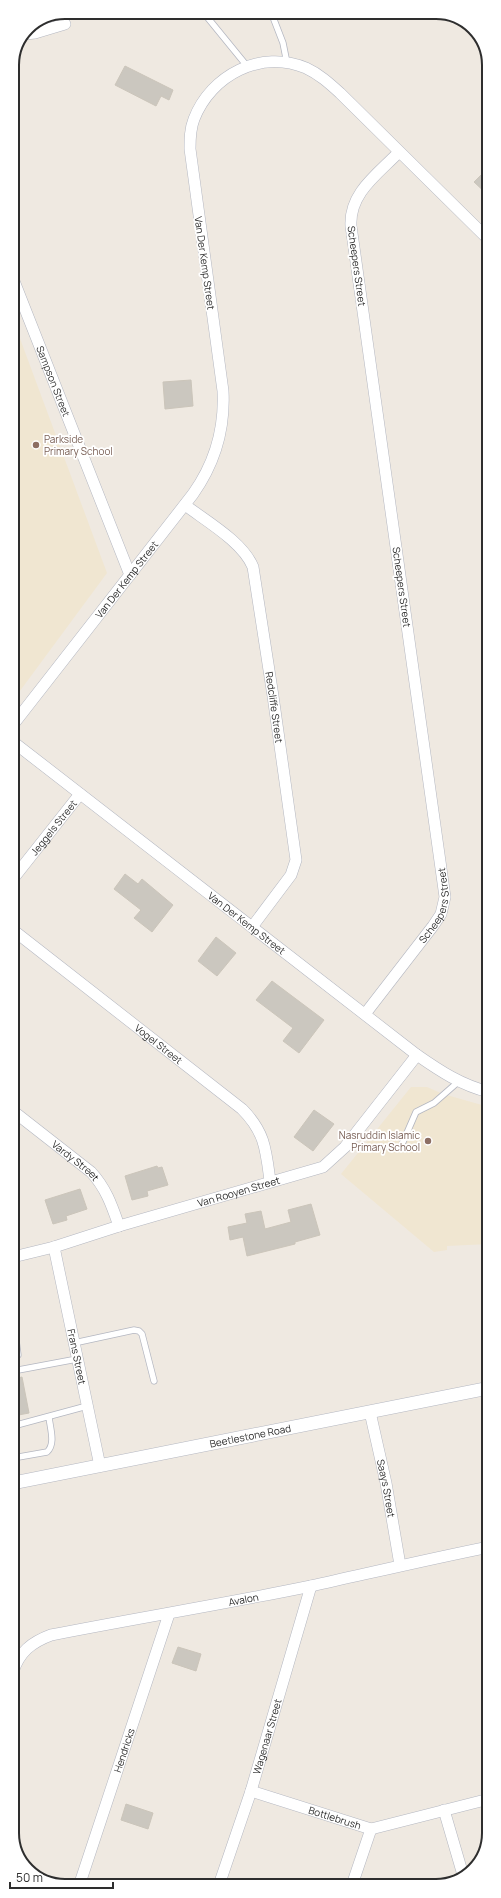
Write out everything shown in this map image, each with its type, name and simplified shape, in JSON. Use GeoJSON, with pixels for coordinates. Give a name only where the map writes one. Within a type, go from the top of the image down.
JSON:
{"type":"FeatureCollection","features":[{"type":"Feature","properties":{"kind":"street"},"geometry":{"type":"LineString","coordinates":[[33,33],[65,24]]}},
{"type":"Feature","properties":{"kind":"street","name":"Van Der Kemp Street"},"geometry":{"type":"LineString","coordinates":[[19,717],[185,505],[201,483],[215,453],[222,424],[224,402],[191,161],[191,129],[199,108],[208,94],[225,77],[247,66],[261,63],[287,63],[305,68],[321,76],[482,233]]}},
{"type":"Feature","properties":{"kind":"street","name":"Scheepers Street"},"geometry":{"type":"LineString","coordinates":[[365,1014],[433,926],[441,914],[446,897],[350,216],[356,198],[399,152]]}},
{"type":"Feature","properties":{"kind":"street","name":"Sampson Street"},"geometry":{"type":"LineString","coordinates":[[19,294],[130,575]]}},
{"type":"Feature","properties":{"kind":"street","name":"Redcliffe Street"},"geometry":{"type":"LineString","coordinates":[[185,505],[216,528],[245,553],[253,567],[256,582],[296,860],[291,875],[252,927]]}},
{"type":"Feature","properties":{"kind":"street","name":"Van Der Kemp Street"},"geometry":{"type":"LineString","coordinates":[[19,746],[417,1055],[458,1082],[482,1090]]}},
{"type":"Feature","properties":{"kind":"street","name":"Jeggels Street"},"geometry":{"type":"LineString","coordinates":[[19,871],[80,794]]}},
{"type":"Feature","properties":{"kind":"street","name":"Vogel Street"},"geometry":{"type":"LineString","coordinates":[[19,935],[242,1109],[252,1119],[262,1137],[266,1152],[270,1181]]}},
{"type":"Feature","properties":{"kind":"street","name":"Van Rooyen Street"},"geometry":{"type":"LineString","coordinates":[[19,1256],[54,1247],[118,1226],[270,1181],[323,1167],[345,1146],[417,1055]]}},
{"type":"Feature","properties":{"kind":"street","name":"Vardy Street"},"geometry":{"type":"LineString","coordinates":[[19,1116],[91,1172],[100,1181],[113,1207],[118,1226]]}},
{"type":"Feature","properties":{"kind":"street","name":"Frans Street"},"geometry":{"type":"LineString","coordinates":[[54,1247],[100,1466]]}},
{"type":"Feature","properties":{"kind":"street","name":"Beetlestone Road"},"geometry":{"type":"LineString","coordinates":[[19,1482],[482,1389]]}},
{"type":"Feature","properties":{"kind":"street","name":"Saays Street"},"geometry":{"type":"LineString","coordinates":[[370,1412],[386,1483],[400,1565]]}},
{"type":"Feature","properties":{"kind":"street","name":"Avalon"},"geometry":{"type":"LineString","coordinates":[[19,1657],[24,1651],[42,1638],[310,1586],[400,1565],[482,1548]]}},
{"type":"Feature","properties":{"kind":"street","name":"Wagenaar Street"},"geometry":{"type":"LineString","coordinates":[[221,1879],[251,1791],[310,1586]]}},
{"type":"Feature","properties":{"kind":"street","name":"Hendricks"},"geometry":{"type":"LineString","coordinates":[[81,1879],[169,1614]]}},
{"type":"Feature","properties":{"kind":"street","name":"Bottlebrush"},"geometry":{"type":"LineString","coordinates":[[251,1791],[370,1829],[482,1801]]}},
{"type":"Feature","properties":{"kind":"street"},"geometry":{"type":"LineString","coordinates":[[444,1810],[462,1871]]}},
{"type":"Feature","properties":{"kind":"street"},"geometry":{"type":"LineString","coordinates":[[354,1879],[370,1829]]}},
{"type":"Feature","properties":{"kind":"lane"},"geometry":{"type":"LineString","coordinates":[[209,19],[247,66]]}},
{"type":"Feature","properties":{"kind":"lane"},"geometry":{"type":"LineString","coordinates":[[274,19],[283,43],[287,63]]}},
{"type":"Feature","properties":{"kind":"lane"},"geometry":{"type":"LineString","coordinates":[[403,1142],[416,1112],[434,1103],[458,1082]]}},
{"type":"Feature","properties":{"kind":"lane"},"geometry":{"type":"LineString","coordinates":[[74,1343],[134,1330],[139,1331],[142,1334],[154,1381]]}},
{"type":"Feature","properties":{"kind":"lane"},"geometry":{"type":"LineString","coordinates":[[19,1370],[77,1359]]}},
{"type":"Feature","properties":{"kind":"lane"},"geometry":{"type":"LineString","coordinates":[[19,1424],[87,1406]]}},
{"type":"Feature","properties":{"kind":"lane"},"geometry":{"type":"LineString","coordinates":[[19,1457],[47,1452],[52,1442],[49,1417]]}},
{"type":"Feature","properties":{"kind":"shaded area","name":"Parkside Primary School"},"geometry":{"type":"Polygon","coordinates":[[[19,336],[107,573],[19,692],[19,336]]]}},
{"type":"Feature","properties":{"kind":"shaded area","name":"Nasruddin Islamic Primary School"},"geometry":{"type":"Polygon","coordinates":[[[411,1087],[427,1087],[443,1094],[482,1105],[482,1244],[447,1246],[447,1250],[434,1252],[341,1174],[411,1087]]]}},
{"type":"Feature","properties":{"kind":"building"},"geometry":{"type":"Polygon","coordinates":[[[125,66],[173,90],[169,100],[161,96],[156,106],[115,85],[125,66]]]}},
{"type":"Feature","properties":{"kind":"building"},"geometry":{"type":"Polygon","coordinates":[[[482,174],[482,189],[474,182],[482,174]]]}},
{"type":"Feature","properties":{"kind":"building"},"geometry":{"type":"Polygon","coordinates":[[[191,380],[193,406],[165,409],[163,382],[191,380]]]}},
{"type":"Feature","properties":{"kind":"building"},"geometry":{"type":"Polygon","coordinates":[[[125,874],[138,884],[142,879],[173,905],[152,932],[134,918],[141,910],[114,889],[125,874]]]}},
{"type":"Feature","properties":{"kind":"building"},"geometry":{"type":"Polygon","coordinates":[[[216,937],[236,953],[217,976],[198,961],[216,937]]]}},
{"type":"Feature","properties":{"kind":"building"},"geometry":{"type":"Polygon","coordinates":[[[272,981],[324,1020],[299,1053],[283,1041],[293,1028],[256,1000],[272,981]]]}},
{"type":"Feature","properties":{"kind":"building"},"geometry":{"type":"Polygon","coordinates":[[[314,1110],[334,1124],[313,1151],[294,1137],[314,1110]]]}},
{"type":"Feature","properties":{"kind":"building"},"geometry":{"type":"Polygon","coordinates":[[[157,1166],[158,1168],[162,1167],[168,1185],[147,1191],[148,1196],[132,1200],[125,1176],[157,1166]]]}},
{"type":"Feature","properties":{"kind":"building"},"geometry":{"type":"Polygon","coordinates":[[[80,1189],[87,1209],[66,1216],[67,1220],[53,1224],[45,1200],[80,1189]]]}},
{"type":"Feature","properties":{"kind":"building"},"geometry":{"type":"Polygon","coordinates":[[[311,1204],[320,1235],[295,1242],[295,1244],[247,1256],[243,1237],[230,1240],[228,1227],[247,1223],[245,1214],[261,1211],[265,1229],[291,1222],[288,1210],[311,1204]]]}},
{"type":"Feature","properties":{"kind":"building"},"geometry":{"type":"Polygon","coordinates":[[[22,1377],[29,1413],[19,1415],[19,1378],[22,1377]]]}},
{"type":"Feature","properties":{"kind":"building"},"geometry":{"type":"Polygon","coordinates":[[[178,1647],[201,1654],[196,1671],[172,1663],[178,1647]]]}},
{"type":"Feature","properties":{"kind":"building"},"geometry":{"type":"Polygon","coordinates":[[[126,1804],[153,1813],[148,1829],[121,1820],[126,1804]]]}},
{"type":"Feature","properties":{"kind":"place","name":"Parkside Primary School"},"geometry":{"type":"Point","coordinates":[36,445]}},
{"type":"Feature","properties":{"kind":"place","name":"Nasruddin Islamic Primary School"},"geometry":{"type":"Point","coordinates":[428,1141]}}]}
